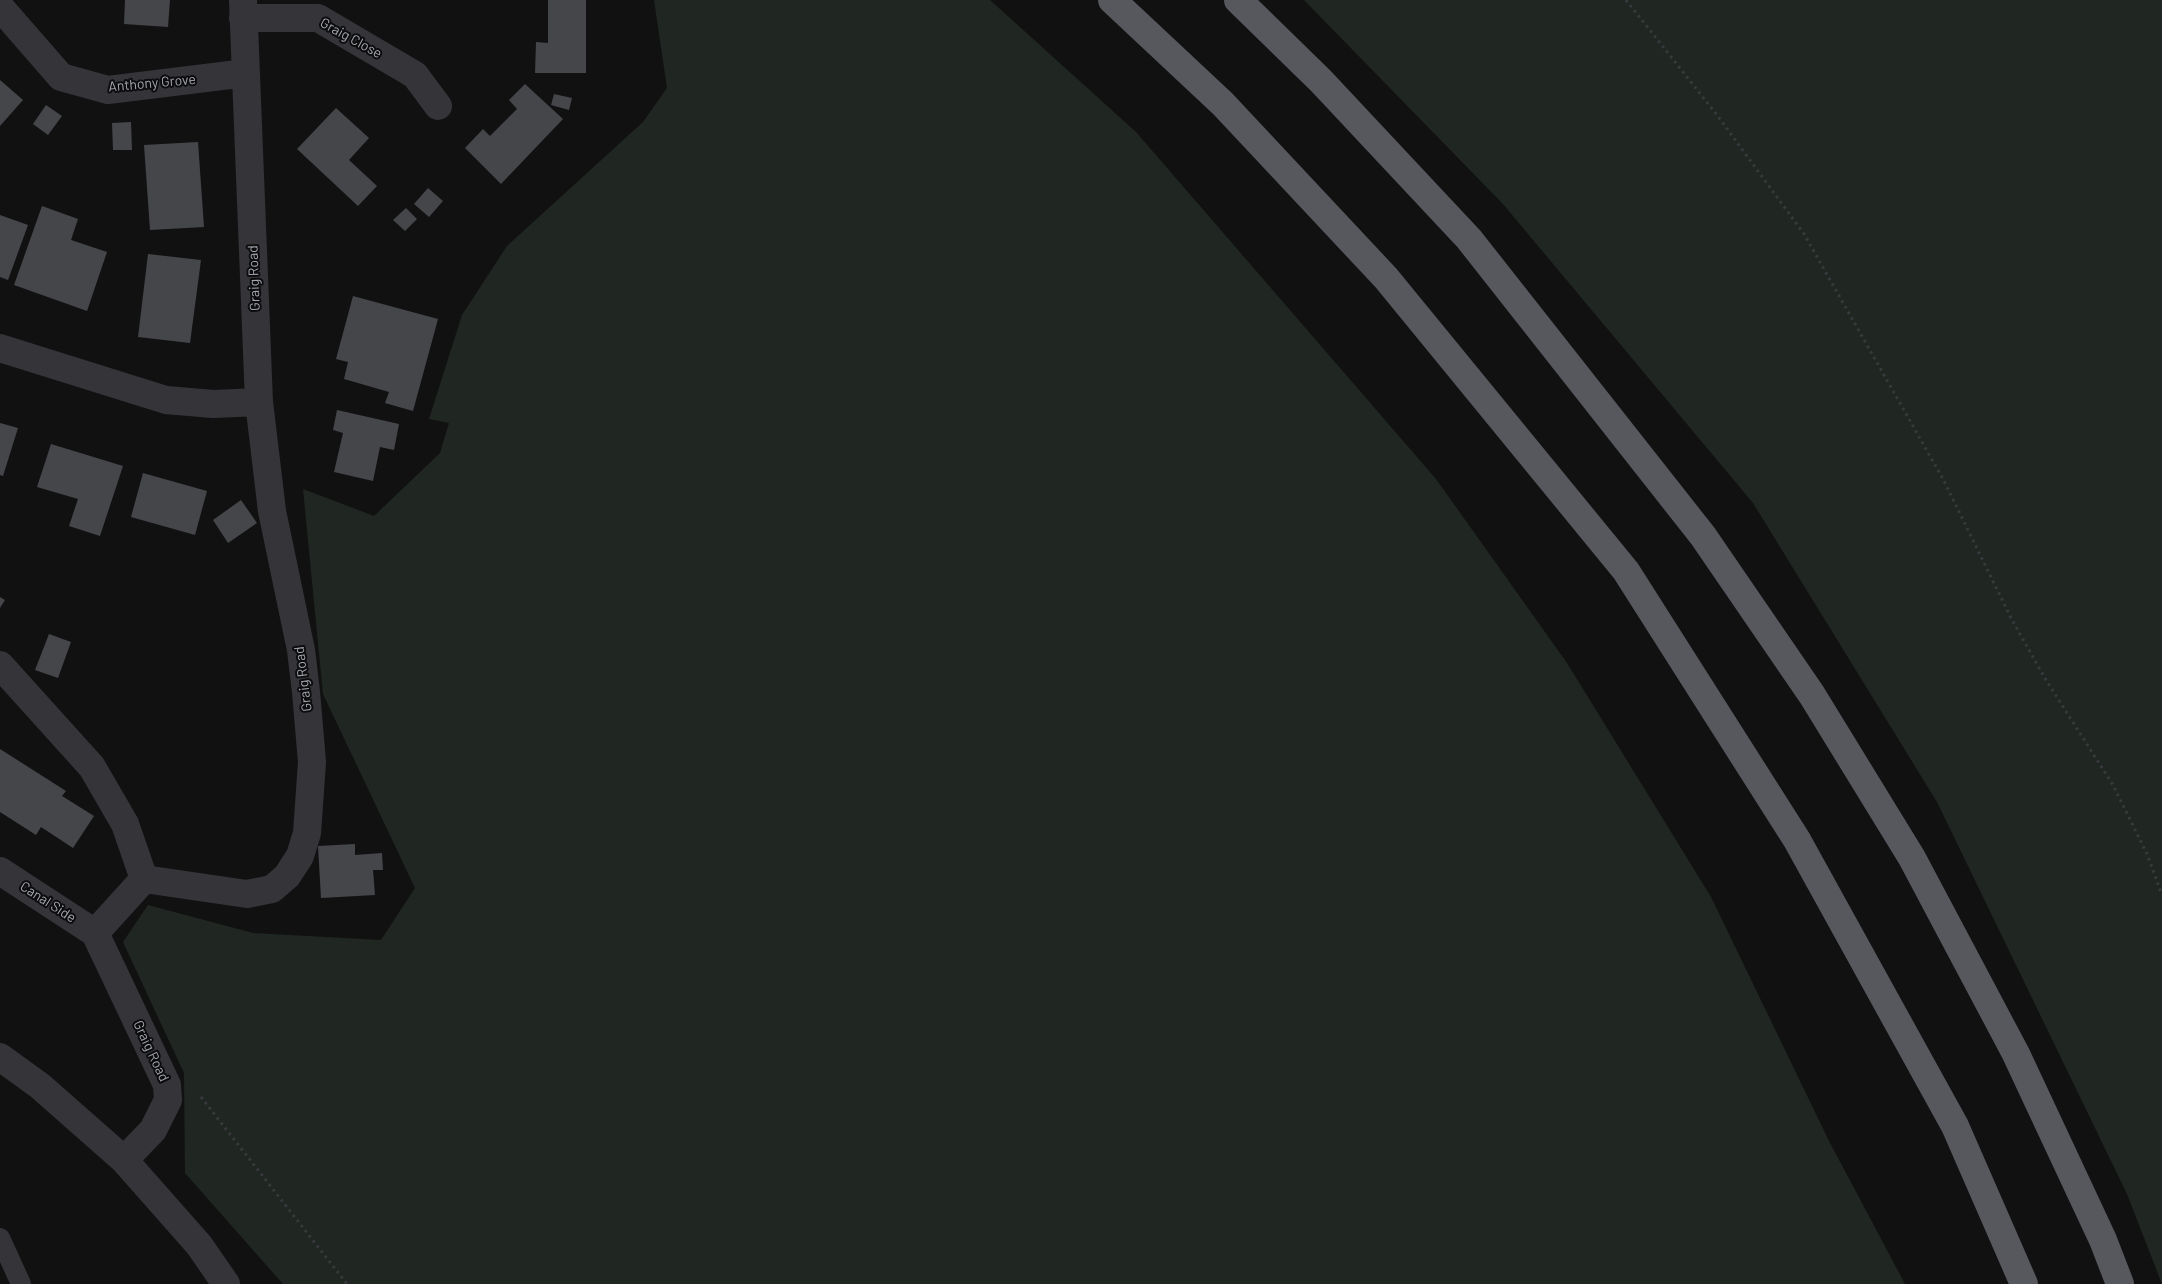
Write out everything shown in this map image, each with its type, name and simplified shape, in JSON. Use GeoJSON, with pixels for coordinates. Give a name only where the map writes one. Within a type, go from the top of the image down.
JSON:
{"type":"FeatureCollection","features":[{"type":"Feature","properties":{"kind":"highway"},"geometry":{"type":"LineString","coordinates":[[1112,0],[1223,104],[1386,278],[1626,571],[1797,840],[1955,1126],[2024,1284]]}},
{"type":"Feature","properties":{"kind":"highway"},"geometry":{"type":"LineString","coordinates":[[1238,0],[1321,81],[1469,239],[1703,536],[1812,695],[1912,858],[2016,1054],[2103,1240],[2120,1284]]}},
{"type":"Feature","properties":{"kind":"street","name":"Anthony Grove"},"geometry":{"type":"LineString","coordinates":[[0,7],[61,77],[108,90],[246,73]]}},
{"type":"Feature","properties":{"kind":"street","name":"Graig Road"},"geometry":{"type":"LineString","coordinates":[[144,879],[246,894],[272,889],[287,876],[300,856],[307,833],[312,762],[306,692],[301,650],[272,511],[259,402],[243,9]]}},
{"type":"Feature","properties":{"kind":"street","name":"Graig Close"},"geometry":{"type":"LineString","coordinates":[[243,9],[318,18],[415,75],[438,106]]}},
{"type":"Feature","properties":{"kind":"street"},"geometry":{"type":"LineString","coordinates":[[0,348],[166,400],[213,404],[259,402]]}},
{"type":"Feature","properties":{"kind":"street"},"geometry":{"type":"LineString","coordinates":[[0,665],[92,767],[125,824],[144,879],[95,933]]}},
{"type":"Feature","properties":{"kind":"street","name":"Canal Side"},"geometry":{"type":"LineString","coordinates":[[0,870],[95,933]]}},
{"type":"Feature","properties":{"kind":"street","name":"Graig Road"},"geometry":{"type":"LineString","coordinates":[[95,933],[167,1085],[168,1100],[153,1130],[124,1160]]}},
{"type":"Feature","properties":{"kind":"street"},"geometry":{"type":"LineString","coordinates":[[0,1057],[40,1086],[124,1160],[199,1245],[226,1284]]}},
{"type":"Feature","properties":{"kind":"lane"},"geometry":{"type":"LineString","coordinates":[[0,1238],[21,1284]]}},
{"type":"Feature","properties":{"kind":"path"},"geometry":{"type":"LineString","coordinates":[[1626,0],[1717,115],[1804,234],[1943,479],[2012,620],[2046,680],[2113,785],[2147,854],[2162,896]]}},
{"type":"Feature","properties":{"kind":"path"},"geometry":{"type":"LineString","coordinates":[[168,1100],[201,1097],[347,1284]]}},
{"type":"Feature","properties":{"kind":"shaded area"},"geometry":{"type":"Polygon","coordinates":[[[654,0],[990,0],[1136,132],[1436,479],[1567,663],[1711,897],[1829,1141],[1905,1284],[283,1284],[185,1173],[184,1073],[123,942],[148,905],[253,933],[381,940],[415,888],[323,694],[303,489],[374,516],[440,453],[449,423],[429,419],[462,315],[507,246],[643,122],[667,88],[654,0]]]}},
{"type":"Feature","properties":{"kind":"shaded area"},"geometry":{"type":"Polygon","coordinates":[[[1304,0],[2162,0],[2162,1284],[2127,1194],[1937,802],[1753,503],[1503,204],[1304,0]]]}},
{"type":"Feature","properties":{"kind":"building"},"geometry":{"type":"Polygon","coordinates":[[[125,0],[170,0],[168,27],[124,24],[125,0]]]}},
{"type":"Feature","properties":{"kind":"building"},"geometry":{"type":"Polygon","coordinates":[[[548,0],[586,0],[586,73],[535,73],[536,42],[548,43],[548,0]]]}},
{"type":"Feature","properties":{"kind":"building"},"geometry":{"type":"Polygon","coordinates":[[[0,80],[23,100],[0,126],[0,80]]]}},
{"type":"Feature","properties":{"kind":"building"},"geometry":{"type":"Polygon","coordinates":[[[525,84],[563,119],[501,184],[465,148],[483,129],[490,136],[517,109],[509,100],[525,84]]]}},
{"type":"Feature","properties":{"kind":"building"},"geometry":{"type":"Polygon","coordinates":[[[554,94],[572,98],[569,110],[551,105],[554,94]]]}},
{"type":"Feature","properties":{"kind":"building"},"geometry":{"type":"Polygon","coordinates":[[[46,105],[62,116],[48,135],[33,124],[46,105]]]}},
{"type":"Feature","properties":{"kind":"building"},"geometry":{"type":"Polygon","coordinates":[[[336,108],[369,138],[349,160],[377,186],[358,206],[297,149],[336,108]]]}},
{"type":"Feature","properties":{"kind":"building"},"geometry":{"type":"Polygon","coordinates":[[[131,122],[132,150],[113,150],[112,123],[131,122]]]}},
{"type":"Feature","properties":{"kind":"building"},"geometry":{"type":"Polygon","coordinates":[[[198,142],[204,227],[150,230],[144,145],[198,142]]]}},
{"type":"Feature","properties":{"kind":"building"},"geometry":{"type":"Polygon","coordinates":[[[428,188],[443,201],[429,217],[414,204],[428,188]]]}},
{"type":"Feature","properties":{"kind":"building"},"geometry":{"type":"Polygon","coordinates":[[[42,206],[78,219],[71,240],[107,252],[87,311],[14,285],[42,206]]]}},
{"type":"Feature","properties":{"kind":"building"},"geometry":{"type":"Polygon","coordinates":[[[406,208],[417,219],[405,231],[393,220],[406,208]]]}},
{"type":"Feature","properties":{"kind":"building"},"geometry":{"type":"Polygon","coordinates":[[[0,215],[28,225],[8,280],[0,277],[0,215]]]}},
{"type":"Feature","properties":{"kind":"building"},"geometry":{"type":"Polygon","coordinates":[[[148,254],[201,260],[190,343],[138,337],[148,254]]]}},
{"type":"Feature","properties":{"kind":"building"},"geometry":{"type":"Polygon","coordinates":[[[353,296],[438,319],[413,411],[385,403],[389,392],[344,379],[348,362],[336,359],[353,296]]]}},
{"type":"Feature","properties":{"kind":"building"},"geometry":{"type":"Polygon","coordinates":[[[337,410],[399,424],[394,450],[380,447],[373,481],[334,472],[343,433],[333,430],[337,410]]]}},
{"type":"Feature","properties":{"kind":"building"},"geometry":{"type":"Polygon","coordinates":[[[0,423],[18,428],[3,476],[0,475],[0,423]]]}},
{"type":"Feature","properties":{"kind":"building"},"geometry":{"type":"Polygon","coordinates":[[[51,444],[123,466],[100,536],[69,526],[78,499],[37,487],[51,444]]]}},
{"type":"Feature","properties":{"kind":"building"},"geometry":{"type":"Polygon","coordinates":[[[143,473],[207,491],[195,535],[131,517],[143,473]]]}},
{"type":"Feature","properties":{"kind":"building"},"geometry":{"type":"Polygon","coordinates":[[[241,500],[257,523],[228,543],[213,520],[241,500]]]}},
{"type":"Feature","properties":{"kind":"building"},"geometry":{"type":"Polygon","coordinates":[[[0,597],[5,600],[0,608],[0,597]]]}},
{"type":"Feature","properties":{"kind":"building"},"geometry":{"type":"Polygon","coordinates":[[[49,634],[71,642],[58,678],[35,670],[49,634]]]}},
{"type":"Feature","properties":{"kind":"building"},"geometry":{"type":"Polygon","coordinates":[[[0,749],[66,791],[62,796],[94,816],[73,848],[41,827],[36,835],[0,812],[0,749]]]}},
{"type":"Feature","properties":{"kind":"building"},"geometry":{"type":"Polygon","coordinates":[[[355,844],[355,855],[382,853],[383,870],[373,870],[375,895],[321,898],[318,846],[355,844]]]}}]}
